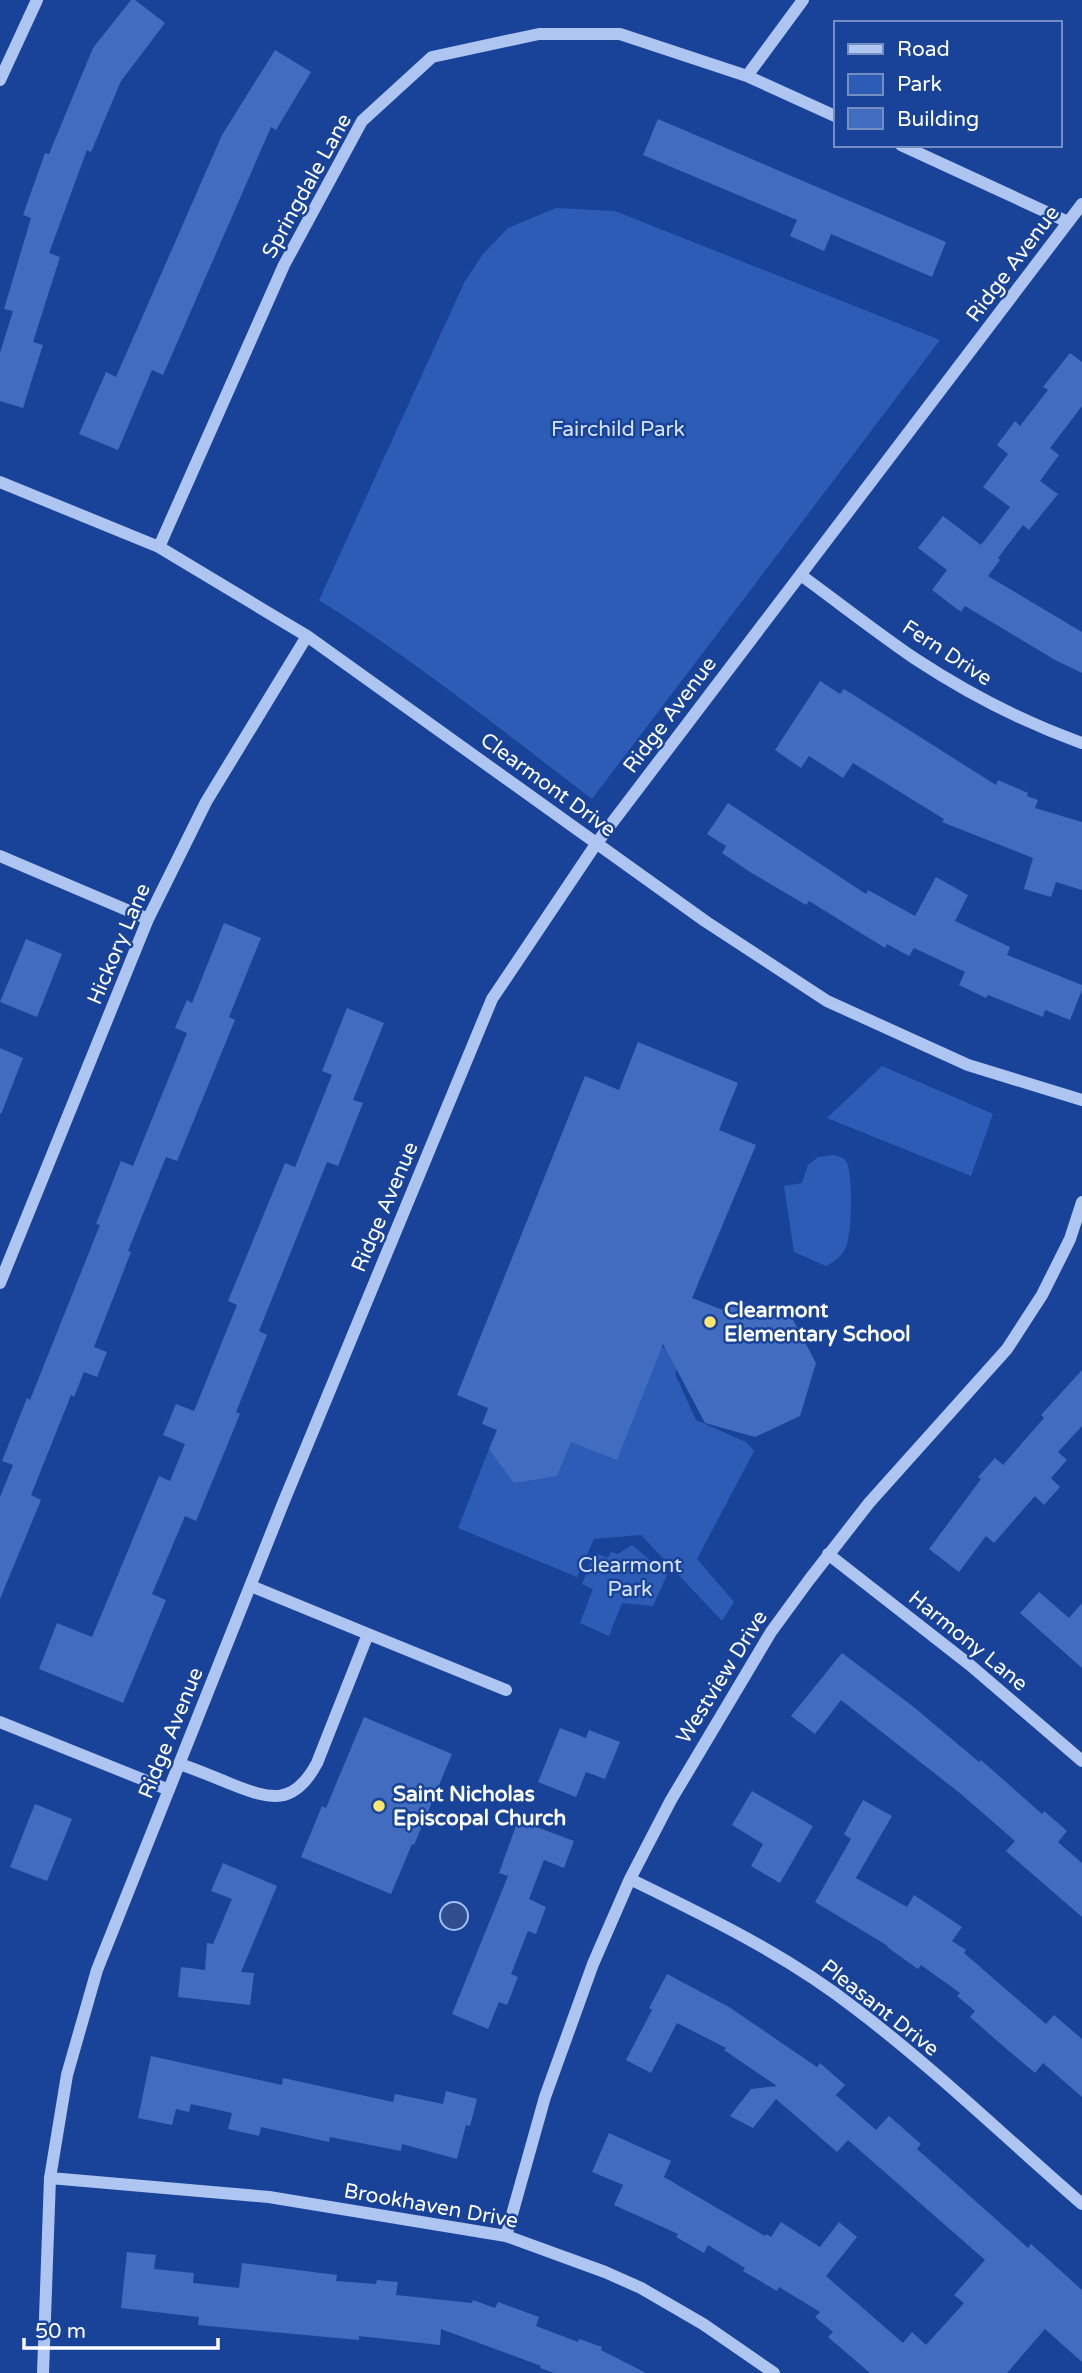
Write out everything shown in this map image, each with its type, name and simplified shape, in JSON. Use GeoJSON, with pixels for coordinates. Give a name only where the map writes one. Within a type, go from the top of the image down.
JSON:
{"type":"FeatureCollection","features":[{"type":"Feature","properties":{"kind":"street"},"geometry":{"type":"LineString","coordinates":[[0,80],[37,0]]}},
{"type":"Feature","properties":{"kind":"street"},"geometry":{"type":"LineString","coordinates":[[747,76],[803,0]]}},
{"type":"Feature","properties":{"kind":"street","name":"Springdale Lane"},"geometry":{"type":"LineString","coordinates":[[159,547],[284,265],[362,121],[432,57],[539,34],[620,34],[747,76],[834,116]]}},
{"type":"Feature","properties":{"kind":"street"},"geometry":{"type":"LineString","coordinates":[[905,147],[1069,222]]}},
{"type":"Feature","properties":{"kind":"street","name":"Ridge Avenue"},"geometry":{"type":"LineString","coordinates":[[43,2373],[50,2178],[67,2074],[97,1970],[250,1586],[492,999],[596,844],[1082,204]]}},
{"type":"Feature","properties":{"kind":"street","name":"Clearmont Drive"},"geometry":{"type":"LineString","coordinates":[[0,482],[159,547],[307,636],[705,921],[827,1001],[968,1065],[1082,1100]]}},
{"type":"Feature","properties":{"kind":"street","name":"Fern Drive"},"geometry":{"type":"LineString","coordinates":[[802,576],[914,658],[976,697],[1048,731],[1082,743]]}},
{"type":"Feature","properties":{"kind":"street","name":"Hickory Lane"},"geometry":{"type":"LineString","coordinates":[[0,1283],[148,919],[206,802],[307,636]]}},
{"type":"Feature","properties":{"kind":"street"},"geometry":{"type":"LineString","coordinates":[[0,856],[148,919]]}},
{"type":"Feature","properties":{"kind":"street","name":"Westview Drive"},"geometry":{"type":"LineString","coordinates":[[506,2236],[549,2085],[593,1964],[630,1879],[671,1800],[771,1632],[828,1554],[869,1503],[1007,1349],[1042,1295],[1070,1239],[1082,1202]]}},
{"type":"Feature","properties":{"kind":"street","name":"Harmony Lane"},"geometry":{"type":"LineString","coordinates":[[828,1554],[970,1665],[1082,1760]]}},
{"type":"Feature","properties":{"kind":"street"},"geometry":{"type":"LineString","coordinates":[[250,1586],[506,1690]]}},
{"type":"Feature","properties":{"kind":"street"},"geometry":{"type":"LineString","coordinates":[[180,1764],[260,1796],[292,1794],[310,1776],[317,1763],[368,1634]]}},
{"type":"Feature","properties":{"kind":"street"},"geometry":{"type":"LineString","coordinates":[[0,1722],[169,1790]]}},
{"type":"Feature","properties":{"kind":"street","name":"Pleasant Drive"},"geometry":{"type":"LineString","coordinates":[[630,1879],[744,1936],[792,1964],[856,2008],[1082,2204]]}},
{"type":"Feature","properties":{"kind":"street","name":"Brookhaven Drive"},"geometry":{"type":"LineString","coordinates":[[50,2178],[269,2197],[506,2236],[641,2288],[703,2324],[774,2373]]}},
{"type":"Feature","properties":{"kind":"green space","name":"Fairchild Park"},"geometry":{"type":"Polygon","coordinates":[[[556,208],[615,211],[940,340],[592,799],[424,671],[319,600],[464,283],[483,254],[508,228],[556,208]]]}},
{"type":"Feature","properties":{"kind":"green space"},"geometry":{"type":"Polygon","coordinates":[[[882,1066],[993,1114],[971,1176],[827,1118],[882,1066]]]}},
{"type":"Feature","properties":{"kind":"green space"},"geometry":{"type":"Polygon","coordinates":[[[833,1155],[844,1159],[849,1170],[851,1218],[845,1250],[826,1266],[794,1252],[784,1186],[802,1183],[808,1165],[818,1157],[833,1155]]]}},
{"type":"Feature","properties":{"kind":"green space"},"geometry":{"type":"Polygon","coordinates":[[[662,1347],[682,1355],[675,1374],[696,1420],[746,1442],[754,1451],[697,1559],[734,1602],[722,1621],[641,1535],[594,1539],[577,1577],[458,1528],[489,1449],[571,1442],[662,1347]]]}},
{"type":"Feature","properties":{"kind":"green space","name":"Clearmont Park"},"geometry":{"type":"Polygon","coordinates":[[[632,1545],[667,1575],[653,1606],[622,1603],[609,1636],[580,1623],[593,1589],[582,1584],[595,1553],[608,1558],[611,1552],[618,1554],[632,1545]]]}},
{"type":"Feature","properties":{"kind":"shaded area"},"geometry":{"type":"Polygon","coordinates":[[[454,1902],[464,1906],[468,1916],[464,1926],[454,1930],[444,1926],[440,1916],[444,1906],[454,1902]]]}},
{"type":"Feature","properties":{"kind":"building"},"geometry":{"type":"Polygon","coordinates":[[[131,0],[135,0],[165,23],[121,81],[91,152],[87,150],[49,253],[60,257],[33,342],[43,345],[23,408],[0,401],[0,353],[13,311],[4,309],[31,218],[23,215],[45,153],[49,154],[93,48],[131,0]]]}},
{"type":"Feature","properties":{"kind":"building"},"geometry":{"type":"Polygon","coordinates":[[[275,50],[311,72],[276,130],[271,127],[163,375],[152,370],[118,450],[79,434],[106,372],[116,377],[222,135],[275,50]]]}},
{"type":"Feature","properties":{"kind":"building"},"geometry":{"type":"Polygon","coordinates":[[[658,119],[946,242],[932,277],[831,234],[824,251],[790,236],[797,220],[643,155],[658,119]]]}},
{"type":"Feature","properties":{"kind":"building"},"geometry":{"type":"Polygon","coordinates":[[[1070,353],[1082,362],[1082,406],[1050,448],[1059,455],[1040,481],[1058,494],[1029,530],[1023,525],[988,576],[1082,632],[1082,673],[1055,660],[965,606],[961,612],[932,590],[947,570],[918,548],[943,516],[981,545],[1010,507],[983,487],[1008,454],[997,445],[1015,421],[1020,426],[1048,390],[1043,387],[1070,353]]]}},
{"type":"Feature","properties":{"kind":"building"},"geometry":{"type":"Polygon","coordinates":[[[820,681],[840,694],[844,689],[996,785],[998,780],[1028,793],[1027,796],[1038,800],[1035,808],[1082,822],[1082,890],[1056,882],[1051,897],[1024,889],[1033,858],[942,822],[944,819],[853,763],[843,778],[809,756],[801,768],[775,750],[820,681]]]}},
{"type":"Feature","properties":{"kind":"building"},"geometry":{"type":"Polygon","coordinates":[[[728,803],[866,894],[868,890],[915,916],[936,877],[968,895],[955,921],[1010,947],[1007,955],[1082,985],[1070,1020],[1045,1010],[1043,1017],[988,995],[986,998],[959,985],[965,972],[914,948],[909,956],[887,944],[885,948],[809,901],[806,905],[750,872],[722,853],[726,846],[707,834],[728,803]]]}},
{"type":"Feature","properties":{"kind":"building"},"geometry":{"type":"Polygon","coordinates":[[[224,923],[261,938],[229,1017],[235,1020],[177,1161],[166,1157],[128,1251],[131,1252],[94,1347],[107,1352],[97,1377],[84,1372],[74,1397],[71,1395],[31,1495],[41,1500],[0,1599],[0,1497],[13,1465],[2,1461],[27,1398],[30,1400],[100,1225],[96,1224],[121,1161],[133,1166],[187,1033],[175,1028],[187,1000],[192,1003],[224,923]]]}},
{"type":"Feature","properties":{"kind":"building"},"geometry":{"type":"Polygon","coordinates":[[[26,939],[62,954],[37,1017],[0,1002],[26,939]]]}},
{"type":"Feature","properties":{"kind":"building"},"geometry":{"type":"Polygon","coordinates":[[[347,1008],[384,1023],[353,1100],[363,1103],[338,1166],[327,1162],[259,1331],[267,1335],[236,1412],[240,1414],[196,1521],[185,1516],[152,1594],[166,1600],[123,1703],[39,1669],[57,1623],[92,1637],[159,1476],[170,1481],[185,1444],[163,1435],[176,1404],[194,1411],[237,1305],[228,1301],[285,1163],[295,1167],[332,1075],[322,1071],[347,1008]]]}},
{"type":"Feature","properties":{"kind":"building"},"geometry":{"type":"Polygon","coordinates":[[[638,1042],[738,1083],[719,1130],[756,1145],[692,1298],[723,1310],[741,1302],[791,1316],[816,1363],[800,1416],[755,1437],[705,1423],[663,1344],[617,1460],[571,1442],[557,1476],[514,1483],[489,1449],[497,1430],[482,1424],[488,1408],[457,1395],[585,1076],[619,1090],[638,1042]]]}},
{"type":"Feature","properties":{"kind":"building"},"geometry":{"type":"Polygon","coordinates":[[[0,1048],[23,1058],[1,1114],[0,1113],[0,1048]]]}},
{"type":"Feature","properties":{"kind":"building"},"geometry":{"type":"Polygon","coordinates":[[[1082,1370],[1082,1426],[1058,1452],[1067,1460],[1051,1478],[1060,1487],[1044,1505],[1035,1496],[994,1543],[986,1536],[959,1572],[929,1549],[981,1479],[978,1477],[995,1458],[1003,1465],[1044,1418],[1041,1415],[1082,1370]]]}},
{"type":"Feature","properties":{"kind":"building"},"geometry":{"type":"Polygon","coordinates":[[[1039,1592],[1069,1618],[1082,1603],[1082,1668],[1020,1613],[1039,1592]]]}},
{"type":"Feature","properties":{"kind":"building"},"geometry":{"type":"Polygon","coordinates":[[[842,1653],[915,1708],[979,1762],[981,1760],[1042,1814],[1044,1811],[1067,1831],[1058,1842],[1082,1863],[1082,1917],[1006,1851],[1015,1841],[961,1794],[841,1700],[815,1734],[791,1716],[842,1653]]]}},
{"type":"Feature","properties":{"kind":"building","name":"Saint Nicholas Episcopal Church"},"geometry":{"type":"Polygon","coordinates":[[[364,1717],[452,1754],[391,1894],[301,1857],[322,1806],[326,1808],[364,1717]]]}},
{"type":"Feature","properties":{"kind":"building"},"geometry":{"type":"Polygon","coordinates":[[[560,1728],[586,1738],[589,1730],[620,1742],[605,1779],[586,1772],[576,1797],[538,1782],[560,1728]]]}},
{"type":"Feature","properties":{"kind":"building"},"geometry":{"type":"Polygon","coordinates":[[[752,1791],[813,1826],[780,1883],[751,1866],[763,1844],[732,1825],[752,1791]]]}},
{"type":"Feature","properties":{"kind":"building"},"geometry":{"type":"Polygon","coordinates":[[[863,1800],[892,1816],[856,1878],[907,1907],[914,1895],[962,1927],[952,1941],[966,1950],[964,1953],[1046,2024],[1054,2015],[1082,2039],[1082,2097],[1043,2063],[1035,2073],[1003,2046],[970,2017],[975,2011],[957,1996],[960,1993],[921,1965],[918,1969],[888,1946],[815,1902],[851,1839],[844,1834],[863,1800]]]}},
{"type":"Feature","properties":{"kind":"building"},"geometry":{"type":"Polygon","coordinates":[[[35,1804],[72,1819],[47,1881],[10,1867],[35,1804]]]}},
{"type":"Feature","properties":{"kind":"building"},"geometry":{"type":"Polygon","coordinates":[[[518,1820],[574,1841],[564,1868],[544,1860],[529,1899],[546,1907],[536,1934],[528,1931],[511,1974],[518,1977],[507,2005],[499,2002],[488,2029],[452,2014],[508,1876],[499,1873],[518,1820]]]}},
{"type":"Feature","properties":{"kind":"building"},"geometry":{"type":"Polygon","coordinates":[[[223,1863],[277,1886],[241,1972],[254,1973],[250,2005],[178,1997],[181,1967],[205,1970],[207,1943],[213,1944],[232,1899],[211,1891],[223,1863]]]}},
{"type":"Feature","properties":{"kind":"building"},"geometry":{"type":"Polygon","coordinates":[[[667,1974],[729,2007],[817,2067],[820,2063],[845,2085],[836,2095],[876,2130],[889,2116],[921,2144],[917,2149],[1028,2248],[1031,2244],[1082,2290],[1082,2362],[1045,2329],[1007,2373],[870,2373],[828,2337],[833,2332],[815,2317],[820,2312],[779,2287],[777,2291],[743,2271],[745,2268],[708,2245],[704,2253],[676,2237],[678,2234],[614,2205],[623,2185],[592,2172],[609,2133],[671,2161],[664,2177],[765,2236],[766,2234],[771,2237],[781,2222],[820,2247],[839,2222],[857,2237],[826,2276],[903,2343],[912,2332],[926,2345],[964,2303],[954,2295],[985,2260],[848,2140],[837,2152],[776,2099],[753,2128],[730,2116],[751,2089],[777,2086],[724,2050],[726,2048],[677,2023],[651,2073],[626,2060],[667,1974]]]}},
{"type":"Feature","properties":{"kind":"building"},"geometry":{"type":"Polygon","coordinates":[[[151,2056],[282,2085],[283,2078],[393,2102],[395,2094],[443,2104],[446,2091],[477,2099],[470,2126],[466,2125],[457,2159],[402,2144],[401,2151],[330,2137],[329,2142],[261,2127],[259,2136],[228,2129],[232,2113],[191,2104],[189,2112],[176,2109],[172,2125],[138,2118],[151,2056]]]}},
{"type":"Feature","properties":{"kind":"building"},"geometry":{"type":"Polygon","coordinates":[[[127,2252],[156,2255],[154,2269],[194,2273],[193,2283],[239,2288],[242,2263],[337,2275],[336,2281],[376,2284],[377,2280],[398,2282],[396,2295],[472,2303],[473,2300],[495,2308],[498,2302],[539,2317],[536,2326],[578,2342],[579,2339],[602,2347],[601,2350],[646,2373],[554,2373],[441,2329],[440,2345],[359,2336],[359,2340],[198,2325],[199,2317],[121,2308],[127,2252]]]}},
{"type":"Feature","properties":{"kind":"place","name":"Clearmont Elementary School"},"geometry":{"type":"Point","coordinates":[710,1322]}},
{"type":"Feature","properties":{"kind":"place","name":"Saint Nicholas Episcopal Church"},"geometry":{"type":"Point","coordinates":[379,1806]}}]}
